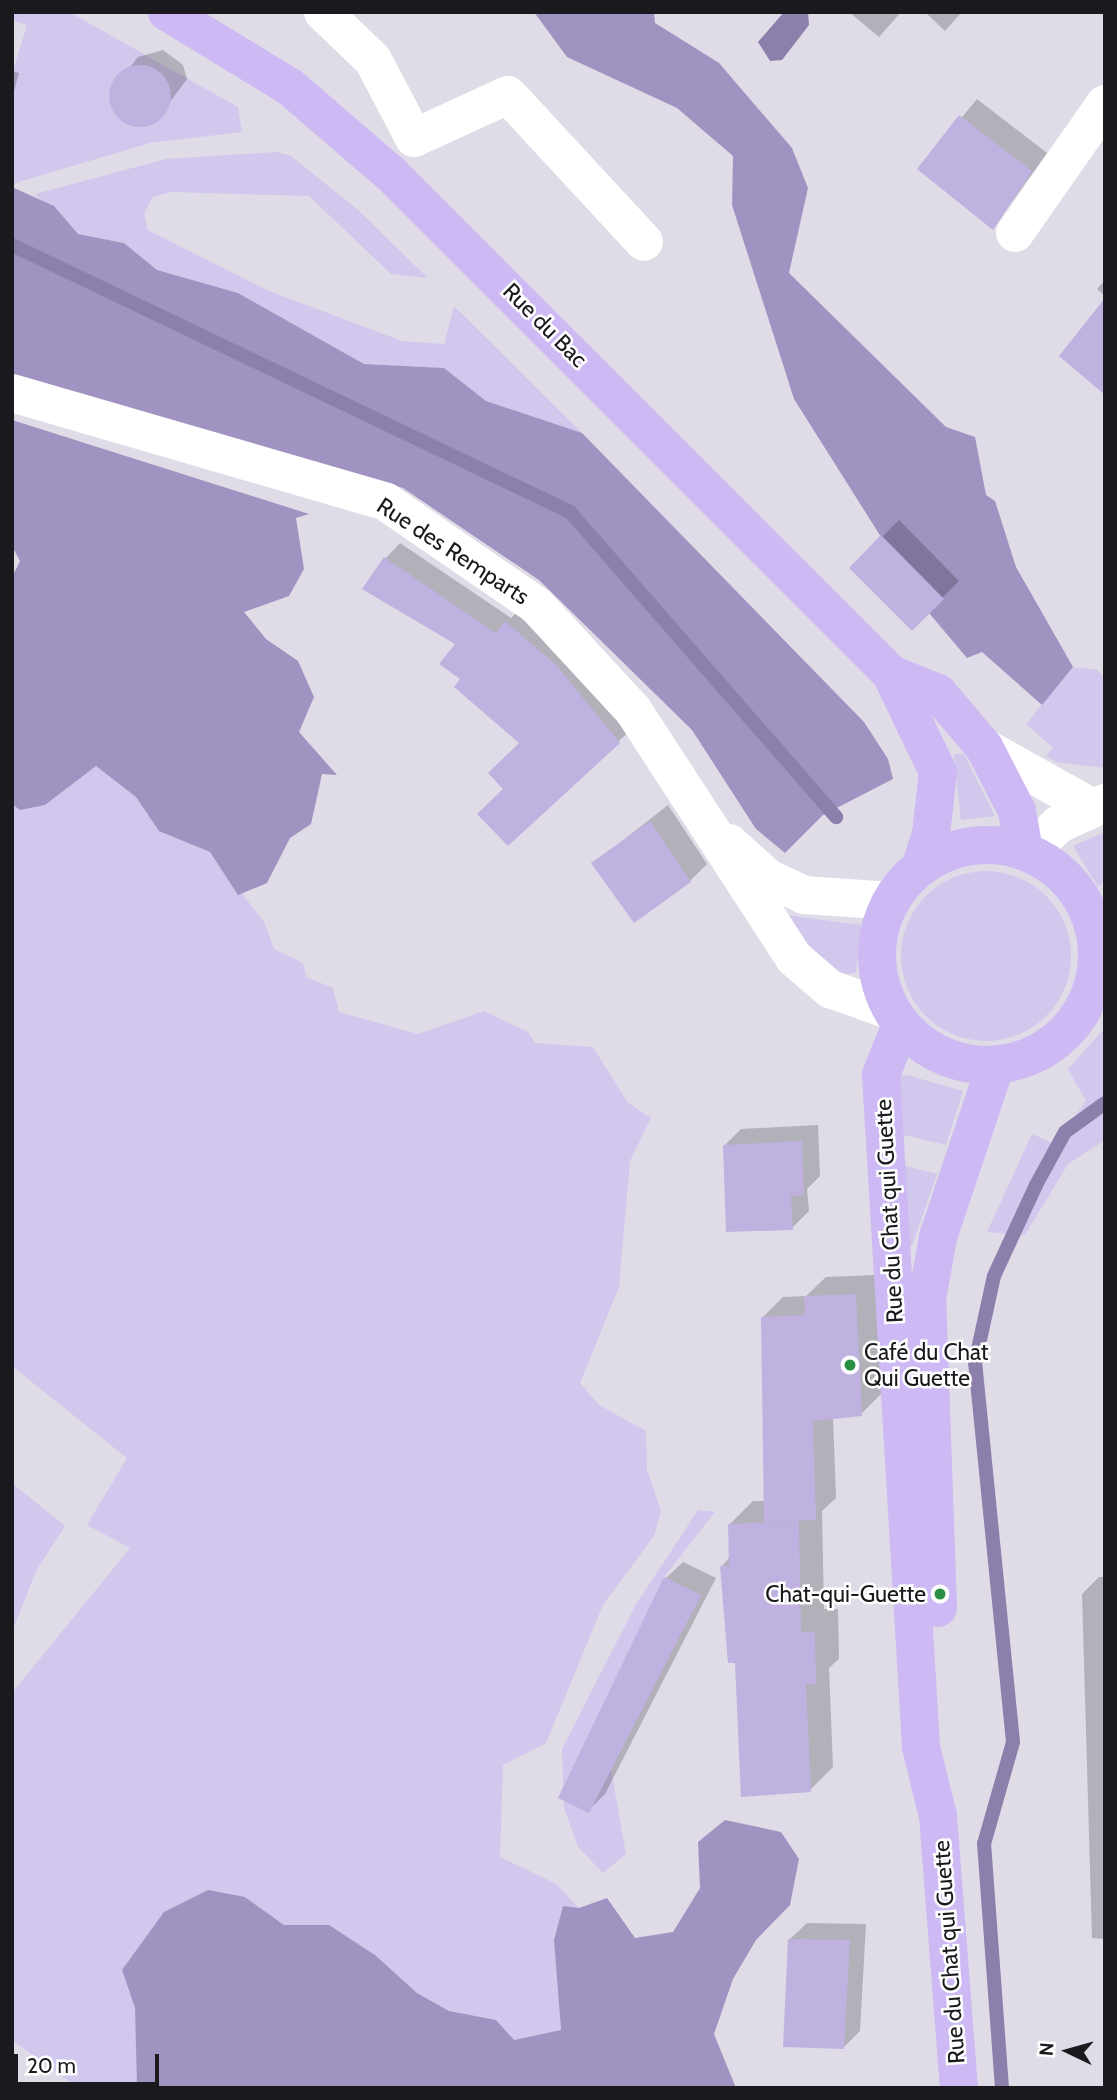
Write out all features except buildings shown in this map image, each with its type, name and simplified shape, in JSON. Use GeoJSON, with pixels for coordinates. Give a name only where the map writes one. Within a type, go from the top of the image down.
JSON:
{"type":"FeatureCollection","features":[{"type":"Feature","properties":{"kind":"main road","name":"Rue du Bac"},"geometry":{"type":"LineString","coordinates":[[167,12],[290,87],[391,174],[891,674]]}},
{"type":"Feature","properties":{"kind":"main road"},"geometry":{"type":"LineString","coordinates":[[891,674],[938,693],[984,747],[1017,811],[1028,848]]}},
{"type":"Feature","properties":{"kind":"main road"},"geometry":{"type":"LineString","coordinates":[[891,674],[937,772],[931,834],[920,867]]}},
{"type":"Feature","properties":{"kind":"main road"},"geometry":{"type":"LineString","coordinates":[[988,842],[1028,848],[1064,877],[1101,933],[1087,999],[1062,1040],[1031,1058],[965,1066],[934,1054],[896,1019],[879,975],[879,937],[891,901],[920,867],[952,849],[988,842]]}},
{"type":"Feature","properties":{"kind":"main road","name":"Rue du Chat qui Guette"},"geometry":{"type":"LineString","coordinates":[[896,1019],[881,1075],[920,1747],[938,1816]]}},
{"type":"Feature","properties":{"kind":"main road","name":"Rue du Chat qui Guette"},"geometry":{"type":"LineString","coordinates":[[959,2088],[938,1816],[944,1744],[927,1299],[937,1237],[996,1064]]}},
{"type":"Feature","properties":{"kind":"street"},"geometry":{"type":"LineString","coordinates":[[323,12],[373,60],[414,138]]}},
{"type":"Feature","properties":{"kind":"street"},"geometry":{"type":"LineString","coordinates":[[391,174],[414,138],[508,95],[644,242]]}},
{"type":"Feature","properties":{"kind":"street"},"geometry":{"type":"LineString","coordinates":[[1015,233],[1105,104]]}},
{"type":"Feature","properties":{"kind":"street","name":"Rue des Remparts"},"geometry":{"type":"LineString","coordinates":[[12,393],[386,502],[536,605],[633,710],[714,830],[745,892],[793,958],[830,989],[896,1019]]}},
{"type":"Feature","properties":{"kind":"street"},"geometry":{"type":"LineString","coordinates":[[984,747],[1098,805]]}},
{"type":"Feature","properties":{"kind":"street"},"geometry":{"type":"LineString","coordinates":[[1028,848],[1059,824],[1098,805]]}},
{"type":"Feature","properties":{"kind":"street","name":"Rue des Remparts"},"geometry":{"type":"LineString","coordinates":[[714,830],[768,878],[804,895],[891,901]]}},
{"type":"Feature","properties":{"kind":"shaded area"},"geometry":{"type":"Polygon","coordinates":[[[12,12],[69,12],[238,107],[242,132],[150,143],[12,184],[12,74],[27,25],[12,20],[12,12]]]}},
{"type":"Feature","properties":{"kind":"shaded area"},"geometry":{"type":"Polygon","coordinates":[[[534,12],[654,12],[655,23],[719,63],[792,148],[808,188],[789,273],[946,427],[975,437],[986,495],[995,501],[1016,567],[1073,667],[1042,705],[982,652],[967,658],[929,613],[794,399],[732,205],[733,156],[677,108],[567,57],[534,12]]]}},
{"type":"Feature","properties":{"kind":"shaded area"},"geometry":{"type":"Polygon","coordinates":[[[784,12],[808,12],[809,25],[782,60],[770,61],[758,42],[784,12]]]}},
{"type":"Feature","properties":{"kind":"shaded area"},"geometry":{"type":"Polygon","coordinates":[[[277,152],[291,156],[358,210],[428,278],[391,274],[309,196],[171,192],[153,197],[144,213],[148,230],[269,291],[402,341],[444,344],[454,306],[582,433],[486,401],[444,368],[364,364],[238,293],[156,270],[124,243],[78,234],[35,194],[166,159],[277,152]]]}},
{"type":"Feature","properties":{"kind":"shaded area"},"geometry":{"type":"Polygon","coordinates":[[[12,187],[54,206],[78,234],[124,243],[157,270],[238,293],[364,364],[444,368],[486,401],[582,433],[864,722],[888,759],[893,779],[823,815],[785,853],[756,829],[692,730],[539,580],[403,488],[12,376],[12,187]]]}},
{"type":"Feature","properties":{"kind":"shaded area"},"geometry":{"type":"Polygon","coordinates":[[[12,420],[309,514],[296,518],[304,569],[289,596],[244,612],[266,639],[298,661],[314,697],[299,732],[337,775],[322,774],[311,824],[290,838],[267,883],[238,895],[210,852],[159,831],[136,797],[96,766],[45,805],[20,810],[12,804],[12,577],[20,561],[12,546],[12,420]]]}},
{"type":"Feature","properties":{"kind":"shaded area"},"geometry":{"type":"Polygon","coordinates":[[[1073,667],[1097,670],[1105,678],[1105,768],[1057,762],[1046,756],[1053,748],[1026,724],[1073,667]]]}},
{"type":"Feature","properties":{"kind":"shaded area"},"geometry":{"type":"Polygon","coordinates":[[[954,754],[964,754],[995,816],[961,820],[954,754]]]}},
{"type":"Feature","properties":{"kind":"shaded area"},"geometry":{"type":"Polygon","coordinates":[[[96,766],[136,797],[160,831],[210,852],[264,922],[274,949],[303,963],[306,977],[333,988],[339,1012],[418,1034],[484,1011],[528,1032],[535,1043],[593,1047],[628,1103],[651,1118],[630,1161],[619,1287],[580,1383],[599,1405],[646,1431],[647,1470],[661,1511],[654,1536],[603,1605],[546,1743],[503,1765],[500,1857],[556,1884],[579,1908],[554,1940],[561,2030],[514,2040],[496,2020],[449,2011],[417,1993],[375,1955],[329,1925],[284,1925],[245,1897],[122,1970],[135,2008],[137,2088],[79,2088],[12,2040],[12,1693],[130,1548],[87,1525],[127,1458],[12,1366],[12,804],[20,809],[45,805],[96,766]]]}},
{"type":"Feature","properties":{"kind":"shaded area"},"geometry":{"type":"Polygon","coordinates":[[[1105,832],[1105,881],[1098,887],[1073,846],[1105,832]]]}},
{"type":"Feature","properties":{"kind":"shaded area"},"geometry":{"type":"Polygon","coordinates":[[[986,871],[1019,877],[1046,896],[1065,923],[1071,956],[1065,989],[1046,1016],[1019,1035],[986,1041],[953,1035],[926,1016],[907,989],[901,956],[907,923],[926,896],[953,877],[986,871]]]}},
{"type":"Feature","properties":{"kind":"shaded area"},"geometry":{"type":"Polygon","coordinates":[[[787,915],[861,925],[856,973],[841,974],[813,958],[787,915]]]}},
{"type":"Feature","properties":{"kind":"shaded area"},"geometry":{"type":"Polygon","coordinates":[[[1105,1028],[1105,1140],[1068,1164],[1025,1235],[987,1232],[1032,1134],[1055,1144],[1086,1101],[1068,1069],[1105,1028]]]}},
{"type":"Feature","properties":{"kind":"shaded area"},"geometry":{"type":"Polygon","coordinates":[[[907,1075],[963,1091],[946,1145],[900,1134],[900,1076],[907,1075]]]}},
{"type":"Feature","properties":{"kind":"shaded area"},"geometry":{"type":"Polygon","coordinates":[[[902,1165],[937,1174],[912,1246],[907,1246],[902,1165]]]}},
{"type":"Feature","properties":{"kind":"shaded area"},"geometry":{"type":"Polygon","coordinates":[[[12,1483],[65,1526],[36,1571],[12,1632],[12,1483]]]}},
{"type":"Feature","properties":{"kind":"shaded area"},"geometry":{"type":"Polygon","coordinates":[[[698,1510],[715,1512],[664,1577],[611,1770],[626,1854],[603,1873],[578,1847],[564,1808],[562,1749],[635,1606],[698,1510]]]}},
{"type":"Feature","properties":{"kind":"shaded area"},"geometry":{"type":"Polygon","coordinates":[[[725,1820],[781,1832],[799,1859],[790,1905],[756,1940],[733,1979],[714,2034],[736,2088],[137,2088],[135,2008],[122,1970],[164,1912],[208,1890],[245,1897],[284,1925],[329,1925],[375,1955],[417,1993],[449,2011],[496,2020],[514,2040],[561,2030],[554,1940],[563,1906],[579,1908],[607,1898],[635,1938],[673,1932],[700,1888],[698,1842],[725,1820]]]}},
{"type":"Feature","properties":{"kind":"waterway"},"geometry":{"type":"LineString","coordinates":[[12,245],[570,512],[836,817]]}},
{"type":"Feature","properties":{"kind":"waterway"},"geometry":{"type":"LineString","coordinates":[[1002,2088],[984,1844],[1013,1742],[975,1363],[994,1276],[1036,1185],[1065,1132],[1105,1103]]}},
{"type":"Feature","properties":{"kind":"place","name":"Café du Chat Qui Guette"},"geometry":{"type":"Point","coordinates":[850,1365]}},
{"type":"Feature","properties":{"kind":"place","name":"Chat-qui-Guette"},"geometry":{"type":"Point","coordinates":[940,1594]}}]}
